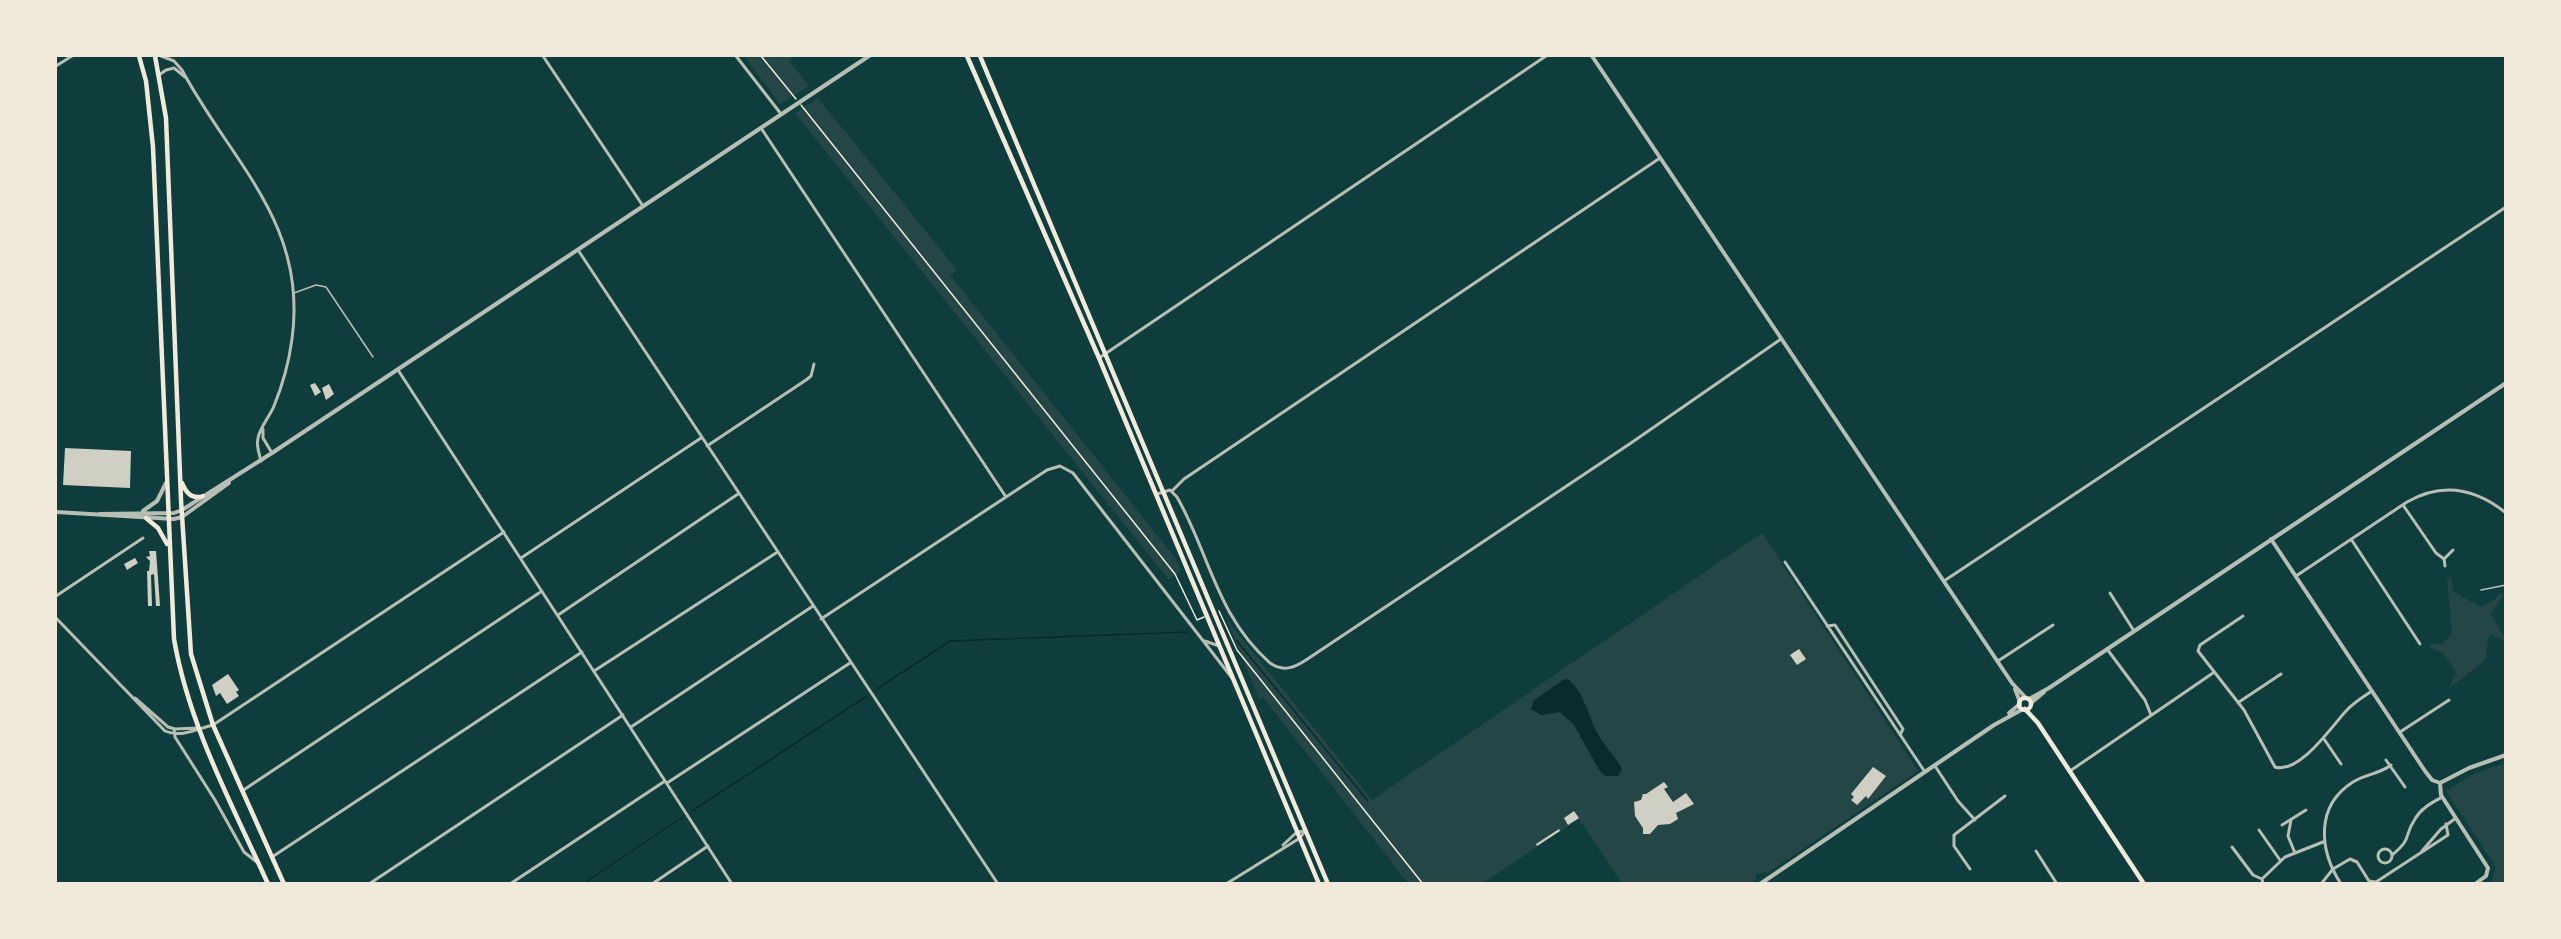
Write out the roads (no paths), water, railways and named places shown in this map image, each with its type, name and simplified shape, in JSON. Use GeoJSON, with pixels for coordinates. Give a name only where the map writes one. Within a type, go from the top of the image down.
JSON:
{"type":"FeatureCollection","features":[{"type":"Feature","properties":{"kind":"main road"},"geometry":{"type":"LineString","coordinates":[[139,56],[146,81],[153,147],[167,513],[176,651],[180,674],[199,729],[268,884]]}},
{"type":"Feature","properties":{"kind":"main road"},"geometry":{"type":"LineString","coordinates":[[155,56],[166,118],[182,517],[191,654],[213,725],[284,884]]}},
{"type":"Feature","properties":{"kind":"main road"},"geometry":{"type":"LineString","coordinates":[[967,56],[1099,358],[1320,884]]}},
{"type":"Feature","properties":{"kind":"main road"},"geometry":{"type":"LineString","coordinates":[[980,56],[1328,884]]}},
{"type":"Feature","properties":{"kind":"main road"},"geometry":{"type":"LineString","coordinates":[[181,481],[189,495],[196,498],[203,496]]}},
{"type":"Feature","properties":{"kind":"main road"},"geometry":{"type":"LineString","coordinates":[[146,518],[163,535],[169,552]]}},
{"type":"Feature","properties":{"kind":"main road"},"geometry":{"type":"LineString","coordinates":[[1219,646],[1233,657]]}},
{"type":"Feature","properties":{"kind":"main road"},"geometry":{"type":"LineString","coordinates":[[2022,706],[2029,701]]}},
{"type":"Feature","properties":{"kind":"main road"},"geometry":{"type":"LineString","coordinates":[[2022,706],[2029,701]]}},
{"type":"Feature","properties":{"kind":"main road"},"geometry":{"type":"LineString","coordinates":[[2029,701],[2038,723]]}},
{"type":"Feature","properties":{"kind":"main road"},"geometry":{"type":"LineString","coordinates":[[2022,706],[2038,723],[2144,884]]}},
{"type":"Feature","properties":{"kind":"street"},"geometry":{"type":"LineString","coordinates":[[56,66],[72,56]]}},
{"type":"Feature","properties":{"kind":"street"},"geometry":{"type":"LineString","coordinates":[[161,56],[174,61],[188,81],[268,205],[285,247],[293,293],[294,324],[288,363],[278,396],[258,440],[261,461]]}},
{"type":"Feature","properties":{"kind":"street"},"geometry":{"type":"LineString","coordinates":[[543,56],[644,206]]}},
{"type":"Feature","properties":{"kind":"street"},"geometry":{"type":"LineString","coordinates":[[736,56],[781,114]]}},
{"type":"Feature","properties":{"kind":"street"},"geometry":{"type":"LineString","coordinates":[[100,514],[167,513],[182,510],[261,461],[869,56]]}},
{"type":"Feature","properties":{"kind":"street"},"geometry":{"type":"LineString","coordinates":[[1099,358],[1546,56]]}},
{"type":"Feature","properties":{"kind":"street"},"geometry":{"type":"LineString","coordinates":[[1592,56],[1998,661],[2012,683],[2022,706],[1760,884]]}},
{"type":"Feature","properties":{"kind":"street"},"geometry":{"type":"LineString","coordinates":[[159,75],[174,68],[188,81]]}},
{"type":"Feature","properties":{"kind":"street"},"geometry":{"type":"LineString","coordinates":[[761,128],[1006,497]]}},
{"type":"Feature","properties":{"kind":"street"},"geometry":{"type":"LineString","coordinates":[[1156,494],[1172,491],[1194,472],[1660,158]]}},
{"type":"Feature","properties":{"kind":"street"},"geometry":{"type":"LineString","coordinates":[[1944,581],[2505,207]]}},
{"type":"Feature","properties":{"kind":"street"},"geometry":{"type":"LineString","coordinates":[[578,250],[998,884]]}},
{"type":"Feature","properties":{"kind":"street"},"geometry":{"type":"LineString","coordinates":[[1172,491],[1185,512],[1217,593],[1230,614],[1263,657],[1276,667],[1291,668],[1612,456],[1781,339]]}},
{"type":"Feature","properties":{"kind":"street"},"geometry":{"type":"LineString","coordinates":[[707,446],[806,380],[811,376],[814,364]]}},
{"type":"Feature","properties":{"kind":"street"},"geometry":{"type":"LineString","coordinates":[[398,370],[732,884]]}},
{"type":"Feature","properties":{"kind":"street"},"geometry":{"type":"LineString","coordinates":[[2012,683],[2029,701],[2505,383]]}},
{"type":"Feature","properties":{"kind":"street"},"geometry":{"type":"LineString","coordinates":[[264,427],[263,438],[272,453]]}},
{"type":"Feature","properties":{"kind":"street"},"geometry":{"type":"LineString","coordinates":[[521,558],[701,438]]}},
{"type":"Feature","properties":{"kind":"street"},"geometry":{"type":"LineString","coordinates":[[821,619],[1051,467],[1060,466],[1068,469],[1234,682]]}},
{"type":"Feature","properties":{"kind":"street"},"geometry":{"type":"LineString","coordinates":[[56,512],[168,519],[182,517],[236,477]]}},
{"type":"Feature","properties":{"kind":"street"},"geometry":{"type":"LineString","coordinates":[[140,512],[158,501],[166,483]]}},
{"type":"Feature","properties":{"kind":"street"},"geometry":{"type":"LineString","coordinates":[[2296,576],[2424,493],[2452,489],[2481,496],[2505,513]]}},
{"type":"Feature","properties":{"kind":"street"},"geometry":{"type":"LineString","coordinates":[[558,615],[738,494]]}},
{"type":"Feature","properties":{"kind":"street"},"geometry":{"type":"LineString","coordinates":[[2403,505],[2436,553],[2444,559],[2445,566]]}},
{"type":"Feature","properties":{"kind":"street"},"geometry":{"type":"LineString","coordinates":[[56,618],[160,727],[174,734],[213,725],[504,532]]}},
{"type":"Feature","properties":{"kind":"street"},"geometry":{"type":"LineString","coordinates":[[56,596],[143,538]]}},
{"type":"Feature","properties":{"kind":"street"},"geometry":{"type":"LineString","coordinates":[[2271,539],[2429,776],[2440,783],[2442,797],[2486,863],[2488,873],[2475,884]]}},
{"type":"Feature","properties":{"kind":"street"},"geometry":{"type":"LineString","coordinates":[[2351,539],[2420,644]]}},
{"type":"Feature","properties":{"kind":"street"},"geometry":{"type":"LineString","coordinates":[[2444,559],[2453,550]]}},
{"type":"Feature","properties":{"kind":"street"},"geometry":{"type":"LineString","coordinates":[[594,671],[777,552]]}},
{"type":"Feature","properties":{"kind":"street"},"geometry":{"type":"LineString","coordinates":[[1785,562],[1924,772]]}},
{"type":"Feature","properties":{"kind":"street"},"geometry":{"type":"LineString","coordinates":[[242,790],[542,591]]}},
{"type":"Feature","properties":{"kind":"street"},"geometry":{"type":"LineString","coordinates":[[2110,593],[2134,631]]}},
{"type":"Feature","properties":{"kind":"street"},"geometry":{"type":"LineString","coordinates":[[631,727],[813,606]]}},
{"type":"Feature","properties":{"kind":"street"},"geometry":{"type":"LineString","coordinates":[[2243,616],[2198,648],[2198,654],[2239,702],[2275,767],[2283,768],[2292,764],[2324,739],[2347,710],[2372,691]]}},
{"type":"Feature","properties":{"kind":"street"},"geometry":{"type":"LineString","coordinates":[[1827,626],[1835,625],[1903,729],[1900,735]]}},
{"type":"Feature","properties":{"kind":"street"},"geometry":{"type":"LineString","coordinates":[[1998,661],[2053,625]]}},
{"type":"Feature","properties":{"kind":"street"},"geometry":{"type":"LineString","coordinates":[[1201,638],[1219,646]]}},
{"type":"Feature","properties":{"kind":"street"},"geometry":{"type":"LineString","coordinates":[[2108,649],[2145,700],[2151,716]]}},
{"type":"Feature","properties":{"kind":"street"},"geometry":{"type":"LineString","coordinates":[[272,857],[582,652]]}},
{"type":"Feature","properties":{"kind":"street"},"geometry":{"type":"LineString","coordinates":[[510,884],[850,663]]}},
{"type":"Feature","properties":{"kind":"street"},"geometry":{"type":"LineString","coordinates":[[2070,771],[2213,673]]}},
{"type":"Feature","properties":{"kind":"street"},"geometry":{"type":"LineString","coordinates":[[2239,702],[2281,674]]}},
{"type":"Feature","properties":{"kind":"street"},"geometry":{"type":"LineString","coordinates":[[127,691],[163,723],[174,729],[199,729]]}},
{"type":"Feature","properties":{"kind":"street"},"geometry":{"type":"LineString","coordinates":[[2400,732],[2449,700]]}},
{"type":"Feature","properties":{"kind":"street"},"geometry":{"type":"LineString","coordinates":[[369,884],[622,715]]}},
{"type":"Feature","properties":{"kind":"street"},"geometry":{"type":"LineString","coordinates":[[174,729],[174,734],[244,852],[259,864]]}},
{"type":"Feature","properties":{"kind":"street"},"geometry":{"type":"LineString","coordinates":[[2324,739],[2342,765]]}},
{"type":"Feature","properties":{"kind":"street"},"geometry":{"type":"LineString","coordinates":[[2440,783],[2469,768],[2505,755]]}},
{"type":"Feature","properties":{"kind":"street"},"geometry":{"type":"LineString","coordinates":[[2386,760],[2405,787]]}},
{"type":"Feature","properties":{"kind":"street"},"geometry":{"type":"LineString","coordinates":[[1935,765],[1958,801],[1975,820]]}},
{"type":"Feature","properties":{"kind":"street"},"geometry":{"type":"LineString","coordinates":[[2341,884],[2324,842],[2325,821],[2337,796],[2355,781],[2381,772],[2391,765]]}},
{"type":"Feature","properties":{"kind":"street"},"geometry":{"type":"LineString","coordinates":[[1970,869],[1954,846],[1953,838],[2005,796]]}},
{"type":"Feature","properties":{"kind":"street"},"geometry":{"type":"LineString","coordinates":[[2392,855],[2385,849],[2380,851],[2378,856],[2385,863],[2390,860],[2392,855],[2405,846],[2411,826],[2419,813],[2442,797]]}},
{"type":"Feature","properties":{"kind":"street"},"geometry":{"type":"LineString","coordinates":[[2282,825],[2306,810]]}},
{"type":"Feature","properties":{"kind":"street"},"geometry":{"type":"LineString","coordinates":[[2420,852],[2446,824],[2456,818]]}},
{"type":"Feature","properties":{"kind":"street"},"geometry":{"type":"LineString","coordinates":[[2291,820],[2288,836],[2295,853]]}},
{"type":"Feature","properties":{"kind":"street"},"geometry":{"type":"LineString","coordinates":[[2321,884],[2333,869],[2352,859],[2369,881],[2374,883],[2449,834],[2446,824]]}},
{"type":"Feature","properties":{"kind":"street"},"geometry":{"type":"LineString","coordinates":[[2259,830],[2280,860]]}},
{"type":"Feature","properties":{"kind":"street"},"geometry":{"type":"LineString","coordinates":[[1282,847],[1297,832],[1305,831]]}},
{"type":"Feature","properties":{"kind":"street"},"geometry":{"type":"LineString","coordinates":[[1226,884],[1282,847],[1300,838],[1305,831]]}},
{"type":"Feature","properties":{"kind":"street"},"geometry":{"type":"LineString","coordinates":[[2432,839],[2435,844]]}},
{"type":"Feature","properties":{"kind":"street"},"geometry":{"type":"LineString","coordinates":[[2262,879],[2280,860],[2324,842]]}},
{"type":"Feature","properties":{"kind":"street"},"geometry":{"type":"LineString","coordinates":[[652,884],[708,846]]}},
{"type":"Feature","properties":{"kind":"street"},"geometry":{"type":"LineString","coordinates":[[2232,848],[2253,875],[2262,879]]}},
{"type":"Feature","properties":{"kind":"street"},"geometry":{"type":"LineString","coordinates":[[2036,851],[2057,884]]}},
{"type":"Feature","properties":{"kind":"street"},"geometry":{"type":"LineString","coordinates":[[2262,879],[2263,884]]}},
{"type":"Feature","properties":{"kind":"lane"},"geometry":{"type":"LineString","coordinates":[[293,293],[319,285],[326,287],[373,357]]}},
{"type":"Feature","properties":{"kind":"lane"},"geometry":{"type":"LineString","coordinates":[[2481,590],[2505,585]]}},
{"type":"Feature","properties":{"kind":"waterway"},"geometry":{"type":"LineString","coordinates":[[877,689],[950,641],[1188,632]]}},
{"type":"Feature","properties":{"kind":"waterway"},"geometry":{"type":"LineString","coordinates":[[1237,641],[1368,801]]}},
{"type":"Feature","properties":{"kind":"waterway"},"geometry":{"type":"LineString","coordinates":[[692,811],[867,696]]}},
{"type":"Feature","properties":{"kind":"waterway"},"geometry":{"type":"LineString","coordinates":[[583,884],[683,817]]}}]}
